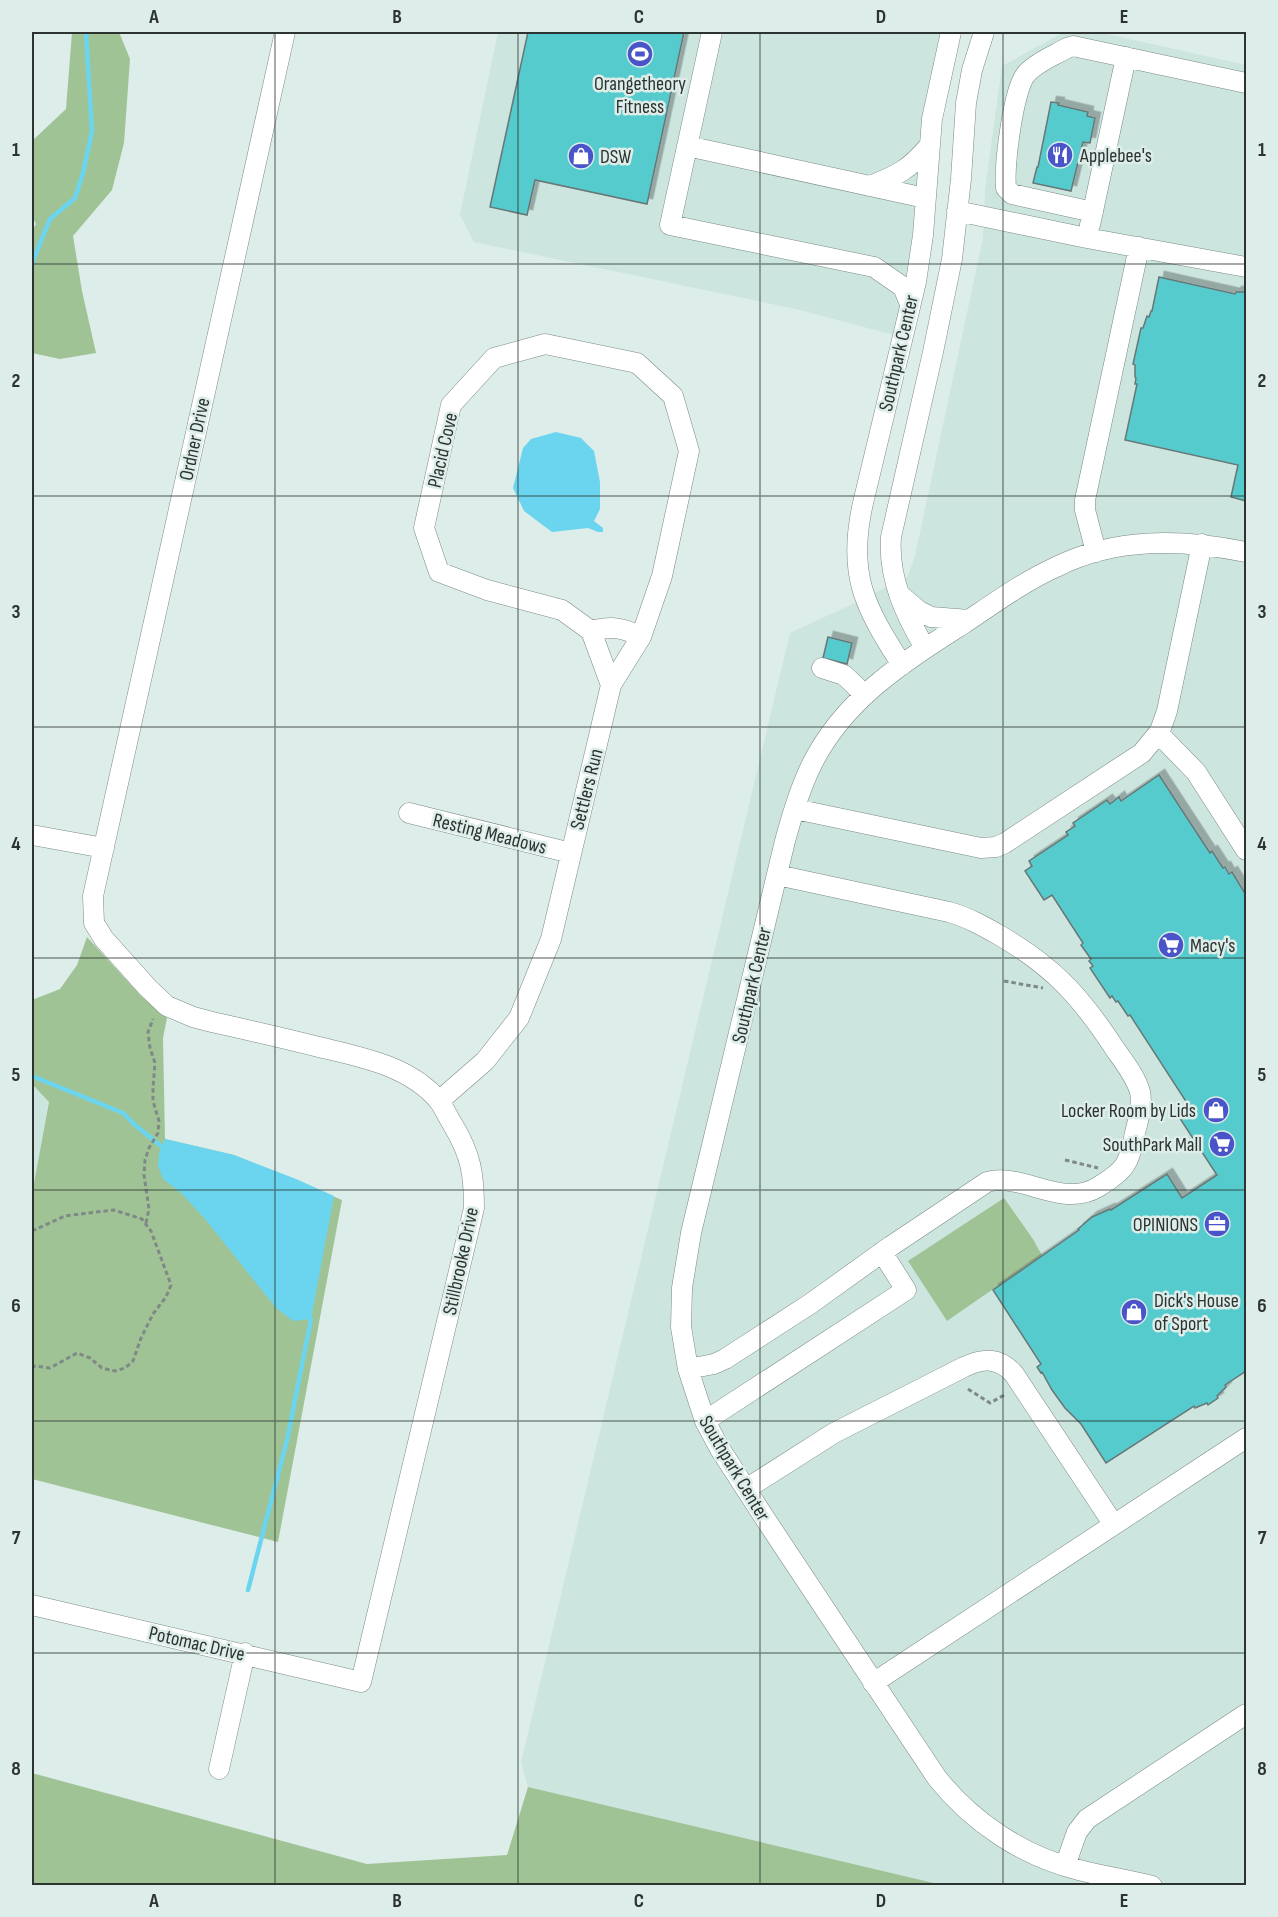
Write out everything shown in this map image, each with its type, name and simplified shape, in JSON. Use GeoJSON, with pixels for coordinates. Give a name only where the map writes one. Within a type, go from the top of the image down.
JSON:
{"type":"FeatureCollection","features":[{"type":"Feature","properties":{"kind":"street","name":"Ordner Drive"},"geometry":{"type":"LineString","coordinates":[[104,848],[285,32]]}},
{"type":"Feature","properties":{"kind":"street"},"geometry":{"type":"LineString","coordinates":[[712,32],[670,225],[874,267],[903,287],[910,304]]}},
{"type":"Feature","properties":{"kind":"street","name":"Southpark Center"},"geometry":{"type":"LineString","coordinates":[[902,665],[866,602],[858,570],[856,543],[862,503],[910,304],[921,245],[929,146],[937,91],[951,32]]}},
{"type":"Feature","properties":{"kind":"street","name":"Southpark Center"},"geometry":{"type":"LineString","coordinates":[[925,648],[909,621],[893,574],[890,555],[892,528],[952,259],[966,103],[972,70],[984,32]]}},
{"type":"Feature","properties":{"kind":"street"},"geometry":{"type":"LineString","coordinates":[[1093,212],[1016,195],[1008,190],[1006,184],[1008,151],[1016,101],[1021,81],[1029,71],[1067,48],[1076,47],[1246,82]]}},
{"type":"Feature","properties":{"kind":"street"},"geometry":{"type":"LineString","coordinates":[[1087,238],[1126,57]]}},
{"type":"Feature","properties":{"kind":"street"},"geometry":{"type":"LineString","coordinates":[[687,146],[925,198]]}},
{"type":"Feature","properties":{"kind":"street"},"geometry":{"type":"LineString","coordinates":[[870,186],[900,173],[913,164],[929,146]]}},
{"type":"Feature","properties":{"kind":"street"},"geometry":{"type":"LineString","coordinates":[[957,211],[1246,267]]}},
{"type":"Feature","properties":{"kind":"street"},"geometry":{"type":"LineString","coordinates":[[1096,552],[1084,500],[1139,247]]}},
{"type":"Feature","properties":{"kind":"street","name":"Placid Cove"},"geometry":{"type":"LineString","coordinates":[[591,631],[562,610],[487,590],[439,572],[424,528],[451,405],[494,358],[545,344],[637,363],[673,396],[689,451]]}},
{"type":"Feature","properties":{"kind":"street","name":"Settlers Run"},"geometry":{"type":"LineString","coordinates":[[439,1101],[485,1061],[519,1018],[551,939],[611,685],[641,638],[662,576],[689,451]]}},
{"type":"Feature","properties":{"kind":"street","name":"Southpark Center"},"geometry":{"type":"LineString","coordinates":[[1152,1886],[1065,1866],[1034,1854],[1004,1838],[962,1805],[926,1763],[715,1442],[705,1421],[687,1369],[681,1328],[681,1308],[686,1257],[795,809],[811,765],[842,719],[887,675],[925,648],[1041,575],[1071,560],[1096,552],[1156,542],[1202,544],[1246,552]]}},
{"type":"Feature","properties":{"kind":"street"},"geometry":{"type":"LineString","coordinates":[[795,809],[974,847],[996,847],[1017,836],[1142,753],[1158,733],[1165,718],[1202,544]]}},
{"type":"Feature","properties":{"kind":"street"},"geometry":{"type":"LineString","coordinates":[[900,595],[919,611],[931,617],[969,620]]}},
{"type":"Feature","properties":{"kind":"street"},"geometry":{"type":"LineString","coordinates":[[611,685],[591,631],[617,628],[627,630],[641,638]]}},
{"type":"Feature","properties":{"kind":"street"},"geometry":{"type":"LineString","coordinates":[[822,669],[844,675],[865,695]]}},
{"type":"Feature","properties":{"kind":"street"},"geometry":{"type":"LineString","coordinates":[[1158,733],[1196,772],[1246,850]]}},
{"type":"Feature","properties":{"kind":"street","name":"Resting Meadows"},"geometry":{"type":"LineString","coordinates":[[409,813],[571,853]]}},
{"type":"Feature","properties":{"kind":"street"},"geometry":{"type":"LineString","coordinates":[[32,835],[104,848]]}},
{"type":"Feature","properties":{"kind":"street","name":"Stillbrooke Drive"},"geometry":{"type":"LineString","coordinates":[[104,848],[93,896],[94,923],[104,939],[124,962],[167,1006],[212,1022],[369,1059],[395,1069],[419,1083],[439,1101],[461,1139],[468,1158],[474,1180],[474,1208],[362,1682]]}},
{"type":"Feature","properties":{"kind":"street"},"geometry":{"type":"LineString","coordinates":[[687,1369],[714,1364],[725,1359],[810,1304],[882,1252],[987,1182],[1004,1181],[1074,1194],[1097,1187],[1119,1173],[1128,1161],[1140,1110],[1141,1099],[1138,1088],[1096,1020],[1068,986],[1042,963],[1001,936],[965,917],[949,912],[777,876]]}},
{"type":"Feature","properties":{"kind":"street"},"geometry":{"type":"LineString","coordinates":[[705,1421],[906,1290],[882,1252]]}},
{"type":"Feature","properties":{"kind":"street"},"geometry":{"type":"LineString","coordinates":[[746,1489],[834,1433],[964,1367],[985,1359],[1004,1365],[1014,1374],[1114,1525]]}},
{"type":"Feature","properties":{"kind":"street"},"geometry":{"type":"LineString","coordinates":[[873,1683],[1246,1438]]}},
{"type":"Feature","properties":{"kind":"street","name":"Potomac Drive"},"geometry":{"type":"LineString","coordinates":[[32,1605],[362,1682]]}},
{"type":"Feature","properties":{"kind":"street"},"geometry":{"type":"LineString","coordinates":[[219,1769],[244,1653]]}},
{"type":"Feature","properties":{"kind":"street"},"geometry":{"type":"LineString","coordinates":[[1065,1866],[1077,1832],[1086,1819],[1246,1714]]}},
{"type":"Feature","properties":{"kind":"path"},"geometry":{"type":"LineString","coordinates":[[1004,981],[1051,990]]}},
{"type":"Feature","properties":{"kind":"path"},"geometry":{"type":"LineString","coordinates":[[146,1224],[149,1209],[145,1160],[157,1135],[159,1121],[153,1101],[155,1063],[148,1032],[153,1019]]}},
{"type":"Feature","properties":{"kind":"path"},"geometry":{"type":"LineString","coordinates":[[1065,1160],[1108,1170]]}},
{"type":"Feature","properties":{"kind":"path"},"geometry":{"type":"LineString","coordinates":[[32,1231],[65,1216],[114,1210],[142,1219],[151,1231],[171,1286],[153,1314],[133,1361],[125,1368],[115,1371],[102,1368],[90,1358],[76,1353],[50,1368],[35,1366],[32,1368]]}},
{"type":"Feature","properties":{"kind":"path"},"geometry":{"type":"LineString","coordinates":[[968,1389],[990,1403],[1012,1389]]}},
{"type":"Feature","properties":{"kind":"shaded area"},"geometry":{"type":"Polygon","coordinates":[[[498,32],[941,32],[915,229],[894,335],[796,309],[474,242],[460,215],[498,32]]]}},
{"type":"Feature","properties":{"kind":"shaded area"},"geometry":{"type":"Polygon","coordinates":[[[1064,32],[1098,32],[1246,65],[1246,1885],[930,1885],[528,1787],[521,1763],[790,633],[908,576],[915,556],[983,238],[985,190],[1002,66],[1064,32]]]}},
{"type":"Feature","properties":{"kind":"shaded area"},"geometry":{"type":"Polygon","coordinates":[[[32,1084],[49,1102],[32,1194],[32,1084]]]}},
{"type":"Feature","properties":{"kind":"green space"},"geometry":{"type":"Polygon","coordinates":[[[72,32],[119,32],[130,59],[124,143],[112,190],[73,236],[96,353],[60,359],[32,353],[32,230],[36,224],[32,216],[32,141],[66,109],[72,32]]]}},
{"type":"Feature","properties":{"kind":"green space"},"geometry":{"type":"Polygon","coordinates":[[[87,937],[141,996],[167,1018],[163,1038],[165,1139],[234,1155],[342,1200],[278,1542],[32,1479],[32,1194],[49,1102],[32,1084],[32,1000],[60,989],[77,965],[87,937]]]}},
{"type":"Feature","properties":{"kind":"green space"},"geometry":{"type":"Polygon","coordinates":[[[1004,1198],[1042,1255],[947,1321],[908,1261],[1004,1198]]]}},
{"type":"Feature","properties":{"kind":"green space"},"geometry":{"type":"Polygon","coordinates":[[[32,1773],[367,1864],[507,1855],[528,1787],[942,1885],[32,1885],[32,1773]]]}},
{"type":"Feature","properties":{"kind":"water"},"geometry":{"type":"Polygon","coordinates":[[[556,432],[581,438],[594,451],[600,482],[600,509],[594,521],[603,528],[603,532],[588,528],[552,532],[524,511],[513,488],[523,448],[531,439],[556,432]]]}},
{"type":"Feature","properties":{"kind":"water"},"geometry":{"type":"Polygon","coordinates":[[[165,1139],[234,1155],[334,1196],[311,1319],[293,1321],[276,1308],[205,1219],[182,1194],[163,1179],[158,1166],[159,1153],[165,1139]]]}},
{"type":"Feature","properties":{"kind":"building"},"geometry":{"type":"Polygon","coordinates":[[[528,32],[684,32],[647,204],[535,180],[527,215],[490,207],[528,32]]]}},
{"type":"Feature","properties":{"kind":"building","name":"Applebee's"},"geometry":{"type":"Polygon","coordinates":[[[1051,102],[1088,112],[1087,116],[1095,118],[1090,143],[1083,142],[1071,191],[1033,183],[1051,102]]]}},
{"type":"Feature","properties":{"kind":"building"},"geometry":{"type":"Polygon","coordinates":[[[1159,277],[1235,294],[1246,292],[1246,501],[1231,497],[1238,465],[1125,440],[1137,384],[1135,384],[1135,365],[1133,364],[1141,328],[1152,311],[1159,277]]]}},
{"type":"Feature","properties":{"kind":"building"},"geometry":{"type":"Polygon","coordinates":[[[828,637],[852,643],[847,664],[823,658],[828,637]]]}},
{"type":"Feature","properties":{"kind":"building","name":"SouthPark Mall"},"geometry":{"type":"Polygon","coordinates":[[[1159,775],[1210,853],[1212,851],[1229,874],[1232,872],[1246,895],[1246,1371],[1225,1385],[1226,1387],[1217,1396],[1218,1398],[1208,1405],[1207,1403],[1195,1408],[1194,1406],[1106,1463],[1081,1424],[1052,1390],[1037,1367],[1041,1364],[993,1290],[1079,1230],[1092,1217],[1111,1210],[1167,1174],[1182,1198],[1217,1175],[1177,1114],[1189,1106],[1130,1015],[1128,1016],[1118,1001],[1116,1002],[1112,996],[1110,998],[1090,968],[1093,966],[1081,945],[1083,943],[1052,895],[1044,900],[1025,871],[1032,866],[1029,861],[1068,835],[1066,832],[1075,826],[1073,823],[1107,800],[1110,804],[1119,797],[1121,801],[1159,775]]]}},
{"type":"Feature","properties":{"kind":"waterway"},"geometry":{"type":"LineString","coordinates":[[32,263],[50,219],[75,198],[83,173],[92,131],[86,32]]}},
{"type":"Feature","properties":{"kind":"waterway"},"geometry":{"type":"LineString","coordinates":[[32,1076],[123,1113],[166,1150]]}},
{"type":"Feature","properties":{"kind":"waterway"},"geometry":{"type":"LineString","coordinates":[[248,1590],[287,1440],[311,1319],[309,1315]]}},
{"type":"Feature","properties":{"kind":"place","name":"Orangetheory Fitness"},"geometry":{"type":"Point","coordinates":[640,54]}},
{"type":"Feature","properties":{"kind":"place","name":"Applebee's"},"geometry":{"type":"Point","coordinates":[1060,155]}},
{"type":"Feature","properties":{"kind":"place","name":"DSW"},"geometry":{"type":"Point","coordinates":[581,156]}},
{"type":"Feature","properties":{"kind":"place","name":"Macy's"},"geometry":{"type":"Point","coordinates":[1171,945]}},
{"type":"Feature","properties":{"kind":"place","name":"Locker Room by Lids"},"geometry":{"type":"Point","coordinates":[1216,1110]}},
{"type":"Feature","properties":{"kind":"place","name":"SouthPark Mall"},"geometry":{"type":"Point","coordinates":[1222,1144]}},
{"type":"Feature","properties":{"kind":"place","name":"OPINIONS"},"geometry":{"type":"Point","coordinates":[1217,1224]}},
{"type":"Feature","properties":{"kind":"place","name":"Dick's House of Sport"},"geometry":{"type":"Point","coordinates":[1134,1312]}}]}
